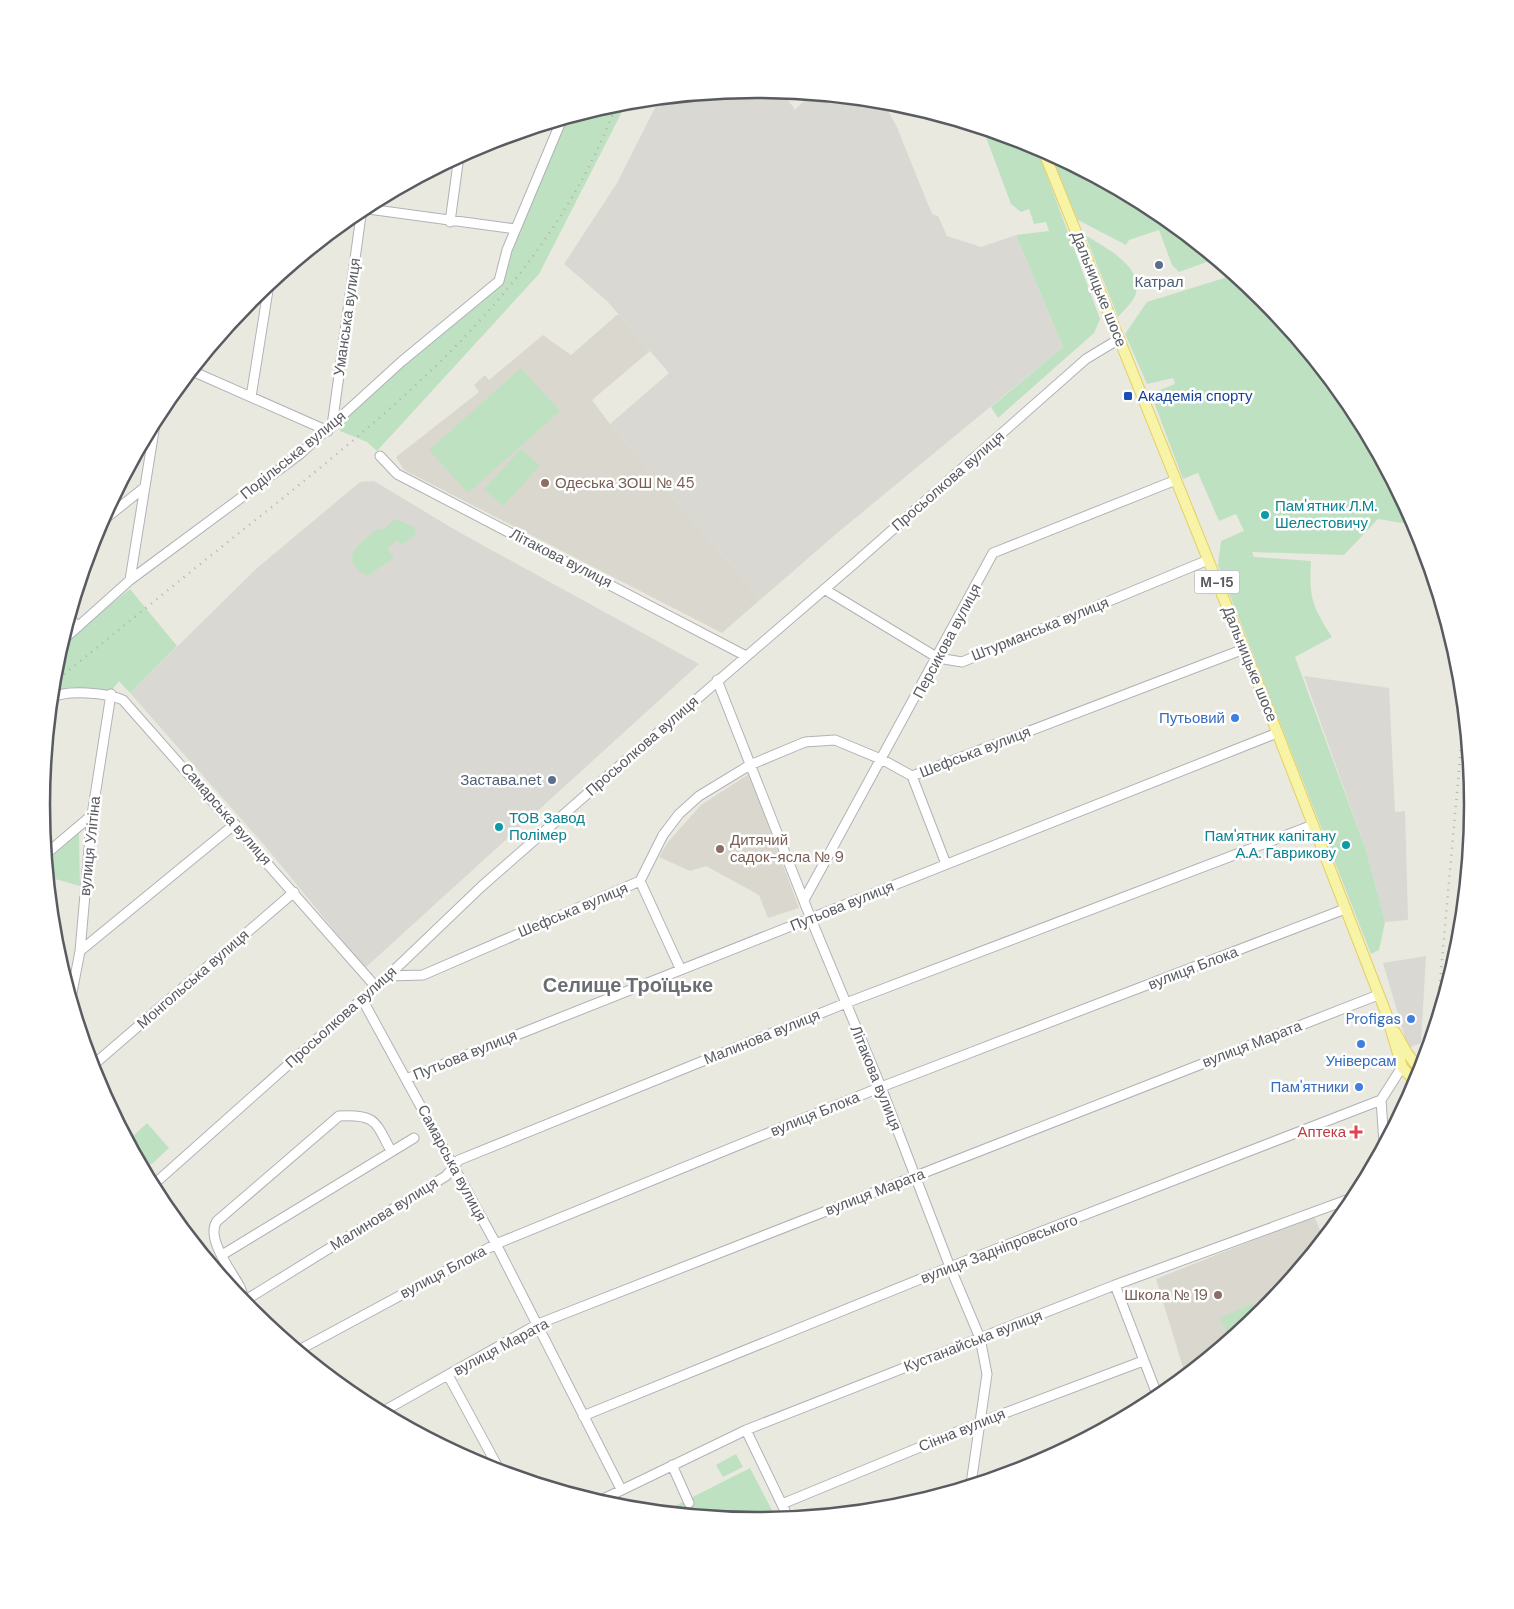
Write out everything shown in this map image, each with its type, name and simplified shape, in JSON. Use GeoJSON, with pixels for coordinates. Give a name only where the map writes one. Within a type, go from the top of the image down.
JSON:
{"type":"FeatureCollection","features":[{"type":"Feature","properties":{"kind":"main road","name":"Дальницьке шосе"},"geometry":{"type":"LineString","coordinates":[[1047,160],[1244,649],[1386,1013]]}},
{"type":"Feature","properties":{"kind":"main road","name":"М-15"},"geometry":{"type":"LineString","coordinates":[[1386,1013],[1402,1067],[1410,1076]]}},
{"type":"Feature","properties":{"kind":"main road","name":"М-15"},"geometry":{"type":"LineString","coordinates":[[1386,1013],[1407,1053],[1415,1062]]}},
{"type":"Feature","properties":{"kind":"street","name":"Подільська вулиця"},"geometry":{"type":"LineString","coordinates":[[72,632],[130,580],[330,428],[401,362],[499,281],[507,250],[559,126]]}},
{"type":"Feature","properties":{"kind":"street"},"geometry":{"type":"LineString","coordinates":[[450,222],[459,163]]}},
{"type":"Feature","properties":{"kind":"street"},"geometry":{"type":"LineString","coordinates":[[375,210],[450,222],[516,229]]}},
{"type":"Feature","properties":{"kind":"street","name":"Уманська вулиця"},"geometry":{"type":"LineString","coordinates":[[330,428],[360,220]]}},
{"type":"Feature","properties":{"kind":"street"},"geometry":{"type":"LineString","coordinates":[[251,397],[267,295]]}},
{"type":"Feature","properties":{"kind":"street","name":"Просьолкова вулиця"},"geometry":{"type":"LineString","coordinates":[[158,1179],[388,976],[482,886],[717,680],[824,589],[1086,359],[1119,339]]}},
{"type":"Feature","properties":{"kind":"street"},"geometry":{"type":"LineString","coordinates":[[197,373],[330,428]]}},
{"type":"Feature","properties":{"kind":"street"},"geometry":{"type":"LineString","coordinates":[[130,580],[153,438]]}},
{"type":"Feature","properties":{"kind":"street","name":"Літакова вулиця"},"geometry":{"type":"LineString","coordinates":[[380,456],[397,474],[746,656]]}},
{"type":"Feature","properties":{"kind":"street","name":"Персикова вулиця"},"geometry":{"type":"LineString","coordinates":[[804,900],[883,760],[993,553],[1176,480]]}},
{"type":"Feature","properties":{"kind":"street"},"geometry":{"type":"LineString","coordinates":[[115,511],[145,487]]}},
{"type":"Feature","properties":{"kind":"street","name":"Штурманська вулиця"},"geometry":{"type":"LineString","coordinates":[[824,589],[938,658],[962,662],[1208,560]]}},
{"type":"Feature","properties":{"kind":"street"},"geometry":{"type":"LineString","coordinates":[[74,622],[78,627]]}},
{"type":"Feature","properties":{"kind":"street","name":"Шефська вулиця"},"geometry":{"type":"LineString","coordinates":[[388,976],[423,975],[640,881],[664,835],[679,814],[699,796],[750,765],[805,742],[835,740],[883,760],[912,776],[1244,649]]}},
{"type":"Feature","properties":{"kind":"street","name":"Літакова вулиця"},"geometry":{"type":"LineString","coordinates":[[717,680],[811,919],[881,1087],[950,1268],[980,1338],[987,1374],[972,1478]]}},
{"type":"Feature","properties":{"kind":"street"},"geometry":{"type":"LineString","coordinates":[[59,694],[111,694]]}},
{"type":"Feature","properties":{"kind":"street","name":"вулиця Улітіна"},"geometry":{"type":"LineString","coordinates":[[74,985],[80,951],[92,815],[111,694]]}},
{"type":"Feature","properties":{"kind":"street","name":"Самарська вулиця"},"geometry":{"type":"LineString","coordinates":[[111,694],[123,700],[136,712],[376,986]]}},
{"type":"Feature","properties":{"kind":"street","name":"Путьова вулиця"},"geometry":{"type":"LineString","coordinates":[[406,1079],[680,968],[811,919],[1277,733]]}},
{"type":"Feature","properties":{"kind":"street"},"geometry":{"type":"LineString","coordinates":[[912,776],[946,864]]}},
{"type":"Feature","properties":{"kind":"street"},"geometry":{"type":"LineString","coordinates":[[52,849],[92,815]]}},
{"type":"Feature","properties":{"kind":"street"},"geometry":{"type":"LineString","coordinates":[[80,951],[235,824]]}},
{"type":"Feature","properties":{"kind":"street","name":"Малинова вулиця"},"geometry":{"type":"LineString","coordinates":[[250,1297],[446,1176],[460,1160],[846,1003],[1313,826]]}},
{"type":"Feature","properties":{"kind":"street"},"geometry":{"type":"LineString","coordinates":[[640,881],[680,968]]}},
{"type":"Feature","properties":{"kind":"street","name":"Монгольська вулиця"},"geometry":{"type":"LineString","coordinates":[[99,1060],[294,892]]}},
{"type":"Feature","properties":{"kind":"street","name":"вулиця Блока"},"geometry":{"type":"LineString","coordinates":[[305,1347],[496,1244],[881,1087],[1345,909]]}},
{"type":"Feature","properties":{"kind":"street","name":"вулиця Марата"},"geometry":{"type":"LineString","coordinates":[[389,1408],[538,1324],[1378,995]]}},
{"type":"Feature","properties":{"kind":"street","name":"Самарська вулиця"},"geometry":{"type":"LineString","coordinates":[[362,999],[496,1244],[621,1489]]}},
{"type":"Feature","properties":{"kind":"street"},"geometry":{"type":"LineString","coordinates":[[1383,1132],[1381,1100],[1402,1067]]}},
{"type":"Feature","properties":{"kind":"street","name":"вулиця Задніпровського"},"geometry":{"type":"LineString","coordinates":[[583,1416],[950,1268],[1381,1100]]}},
{"type":"Feature","properties":{"kind":"street"},"geometry":{"type":"LineString","coordinates":[[233,1280],[212,1235],[217,1221],[339,1116],[364,1116],[371,1119],[391,1151]]}},
{"type":"Feature","properties":{"kind":"street"},"geometry":{"type":"LineString","coordinates":[[222,1255],[414,1138]]}},
{"type":"Feature","properties":{"kind":"street","name":"Кустанайська вулиця"},"geometry":{"type":"LineString","coordinates":[[609,1496],[746,1430],[1115,1285],[1341,1202]]}},
{"type":"Feature","properties":{"kind":"street"},"geometry":{"type":"LineString","coordinates":[[1115,1285],[1155,1389]]}},
{"type":"Feature","properties":{"kind":"street","name":"Сінна вулиця"},"geometry":{"type":"LineString","coordinates":[[782,1504],[981,1422],[1143,1361]]}},
{"type":"Feature","properties":{"kind":"street"},"geometry":{"type":"LineString","coordinates":[[448,1375],[495,1461]]}},
{"type":"Feature","properties":{"kind":"street"},"geometry":{"type":"LineString","coordinates":[[746,1430],[785,1511]]}},
{"type":"Feature","properties":{"kind":"street"},"geometry":{"type":"LineString","coordinates":[[672,1465],[689,1503]]}},
{"type":"Feature","properties":{"kind":"shaded area"},"geometry":{"type":"Polygon","coordinates":[[[757,98],[787,99],[795,110],[806,99],[887,110],[896,125],[932,214],[938,216],[947,236],[981,247],[1016,235],[1063,347],[836,534],[761,599],[610,424],[669,373],[607,301],[564,264],[617,183],[656,105],[711,99],[757,98]]]}},
{"type":"Feature","properties":{"kind":"shaded area","name":"Одеська ЗОШ № 45"},"geometry":{"type":"Polygon","coordinates":[[[618,314],[650,351],[592,400],[610,424],[761,599],[722,633],[404,470],[396,457],[479,392],[474,385],[485,375],[489,380],[543,335],[571,355],[618,314]]]}},
{"type":"Feature","properties":{"kind":"shaded area"},"geometry":{"type":"Polygon","coordinates":[[[374,481],[457,531],[699,664],[365,968],[265,846],[130,693],[256,569],[360,482],[374,481]]]}},
{"type":"Feature","properties":{"kind":"shaded area"},"geometry":{"type":"Polygon","coordinates":[[[1304,676],[1389,688],[1395,812],[1405,811],[1408,920],[1385,922],[1366,850],[1304,676]]]}},
{"type":"Feature","properties":{"kind":"shaded area","name":"Дитячий садок-ясла № 9"},"geometry":{"type":"Polygon","coordinates":[[[749,774],[799,908],[768,918],[759,895],[706,866],[690,871],[659,857],[668,842],[701,805],[749,774]]]}},
{"type":"Feature","properties":{"kind":"shaded area","name":"Profigas"},"geometry":{"type":"Polygon","coordinates":[[[1426,956],[1421,1043],[1408,1048],[1383,963],[1426,956]]]}},
{"type":"Feature","properties":{"kind":"shaded area","name":"Школа № 19"},"geometry":{"type":"Polygon","coordinates":[[[1314,1216],[1321,1231],[1289,1271],[1257,1304],[1223,1336],[1183,1368],[1156,1279],[1314,1216]]]}},
{"type":"Feature","properties":{"kind":"green space"},"geometry":{"type":"Polygon","coordinates":[[[623,110],[539,274],[377,451],[367,442],[340,431],[339,423],[382,382],[501,280],[505,260],[560,126],[623,110]]]}},
{"type":"Feature","properties":{"kind":"green space"},"geometry":{"type":"Polygon","coordinates":[[[985,136],[1040,156],[1100,319],[1094,333],[998,418],[991,407],[1063,347],[1016,235],[1049,231],[1046,222],[1034,224],[1029,209],[1021,212],[1011,204],[985,136]]]}},
{"type":"Feature","properties":{"kind":"green space"},"geometry":{"type":"Polygon","coordinates":[[[1054,163],[1110,192],[1150,217],[1209,261],[1179,272],[1172,265],[1159,230],[1129,240],[1126,245],[1078,220],[1054,163]]]}},
{"type":"Feature","properties":{"kind":"green space"},"geometry":{"type":"Polygon","coordinates":[[[1085,235],[1121,259],[1134,276],[1137,286],[1135,296],[1118,317],[1085,235]]]}},
{"type":"Feature","properties":{"kind":"green space"},"geometry":{"type":"Polygon","coordinates":[[[1227,277],[1289,338],[1318,374],[1345,412],[1369,451],[1405,523],[1378,519],[1344,555],[1252,552],[1254,557],[1311,561],[1311,593],[1313,601],[1332,637],[1295,657],[1366,850],[1385,922],[1379,950],[1371,954],[1218,565],[1221,541],[1244,531],[1236,514],[1219,521],[1198,473],[1183,479],[1152,397],[1155,392],[1175,384],[1173,378],[1147,384],[1125,334],[1147,302],[1227,277]]]}},
{"type":"Feature","properties":{"kind":"green space"},"geometry":{"type":"Polygon","coordinates":[[[521,368],[560,411],[468,493],[429,450],[521,368]]]}},
{"type":"Feature","properties":{"kind":"green space"},"geometry":{"type":"Polygon","coordinates":[[[521,449],[540,466],[503,506],[484,489],[521,449]]]}},
{"type":"Feature","properties":{"kind":"green space"},"geometry":{"type":"Polygon","coordinates":[[[395,519],[414,527],[416,534],[402,545],[397,540],[387,549],[394,558],[367,576],[353,563],[352,557],[355,550],[379,528],[382,531],[395,519]]]}},
{"type":"Feature","properties":{"kind":"green space"},"geometry":{"type":"Polygon","coordinates":[[[130,589],[177,646],[130,693],[119,681],[112,690],[69,689],[59,692],[71,636],[130,589]]]}},
{"type":"Feature","properties":{"kind":"green space"},"geometry":{"type":"Polygon","coordinates":[[[79,832],[80,886],[54,879],[52,856],[79,832]]]}},
{"type":"Feature","properties":{"kind":"green space"},"geometry":{"type":"Polygon","coordinates":[[[147,1123],[169,1148],[149,1165],[133,1136],[147,1123]]]}},
{"type":"Feature","properties":{"kind":"green space"},"geometry":{"type":"Polygon","coordinates":[[[1253,1303],[1254,1306],[1227,1332],[1220,1318],[1253,1303]]]}},
{"type":"Feature","properties":{"kind":"green space"},"geometry":{"type":"Polygon","coordinates":[[[736,1454],[743,1467],[723,1477],[716,1465],[736,1454]]]}},
{"type":"Feature","properties":{"kind":"green space"},"geometry":{"type":"Polygon","coordinates":[[[750,1468],[773,1511],[711,1510],[675,1506],[750,1468]]]}},
{"type":"Feature","properties":{"kind":"railway"},"geometry":{"type":"LineString","coordinates":[[63,675],[374,423],[471,330],[515,279],[555,225],[589,167],[613,113]]}},
{"type":"Feature","properties":{"kind":"railway"},"geometry":{"type":"LineString","coordinates":[[1439,989],[1461,747]]}},
{"type":"Feature","properties":{"kind":"place","name":"Катрал"},"geometry":{"type":"Point","coordinates":[1159,265]}},
{"type":"Feature","properties":{"kind":"place","name":"Академія спорту"},"geometry":{"type":"Point","coordinates":[1128,396]}},
{"type":"Feature","properties":{"kind":"place","name":"Одеська ЗОШ № 45"},"geometry":{"type":"Point","coordinates":[545,483]}},
{"type":"Feature","properties":{"kind":"place","name":"Пам'ятник Л.М. Шелестовичу"},"geometry":{"type":"Point","coordinates":[1265,515]}},
{"type":"Feature","properties":{"kind":"place","name":"Путьовий"},"geometry":{"type":"Point","coordinates":[1235,718]}},
{"type":"Feature","properties":{"kind":"place","name":"Застава.net"},"geometry":{"type":"Point","coordinates":[552,780]}},
{"type":"Feature","properties":{"kind":"place","name":"ТОВ Завод Полімер"},"geometry":{"type":"Point","coordinates":[499,827]}},
{"type":"Feature","properties":{"kind":"place","name":"Пам'ятник капітану А.А. Гаврикову"},"geometry":{"type":"Point","coordinates":[1346,845]}},
{"type":"Feature","properties":{"kind":"place","name":"Дитячий садок-ясла № 9"},"geometry":{"type":"Point","coordinates":[720,849]}},
{"type":"Feature","properties":{"kind":"place","name":"Profigas"},"geometry":{"type":"Point","coordinates":[1411,1019]}},
{"type":"Feature","properties":{"kind":"place","name":"Універсам"},"geometry":{"type":"Point","coordinates":[1361,1044]}},
{"type":"Feature","properties":{"kind":"place","name":"Пам'ятники"},"geometry":{"type":"Point","coordinates":[1359,1087]}},
{"type":"Feature","properties":{"kind":"place","name":"Аптека"},"geometry":{"type":"Point","coordinates":[1356,1132]}},
{"type":"Feature","properties":{"kind":"place","name":"Школа № 19"},"geometry":{"type":"Point","coordinates":[1218,1295]}},
{"type":"Feature","properties":{"kind":"district","name":"Селище Троїцьке"},"geometry":{"type":"Point","coordinates":[628,985]}}]}
